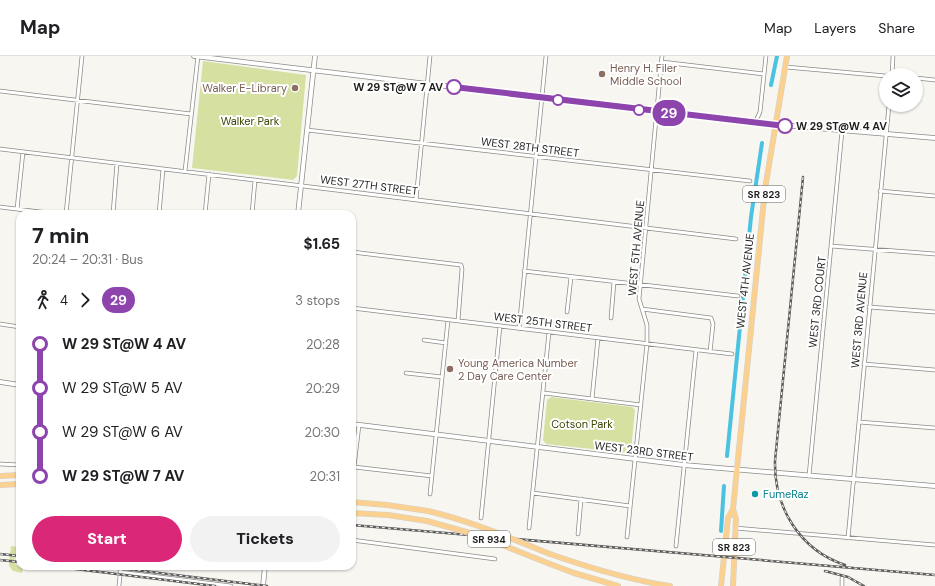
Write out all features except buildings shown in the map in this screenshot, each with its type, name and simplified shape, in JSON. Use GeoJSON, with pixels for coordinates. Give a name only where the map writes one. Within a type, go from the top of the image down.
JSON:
{"type":"FeatureCollection","features":[{"type":"Feature","properties":{"kind":"main road","name":"WEST 4TH AVENUE"},"geometry":{"type":"LineString","coordinates":[[733,586],[736,519],[733,509],[759,236],[765,189],[787,56]]}},
{"type":"Feature","properties":{"kind":"main road"},"geometry":{"type":"LineString","coordinates":[[0,476],[16,475]]}},
{"type":"Feature","properties":{"kind":"main road"},"geometry":{"type":"LineString","coordinates":[[0,485],[16,484]]}},
{"type":"Feature","properties":{"kind":"main road","name":"SR 934"},"geometry":{"type":"LineString","coordinates":[[356,502],[393,505],[428,511],[466,521],[550,554],[606,573],[670,586]]}},
{"type":"Feature","properties":{"kind":"main road","name":"WEST 4TH AVENUE"},"geometry":{"type":"LineString","coordinates":[[721,586],[728,518],[733,509]]}},
{"type":"Feature","properties":{"kind":"main road","name":"SR 934"},"geometry":{"type":"LineString","coordinates":[[356,513],[388,515],[427,521],[477,535],[574,573],[618,586]]}},
{"type":"Feature","properties":{"kind":"street"},"geometry":{"type":"LineString","coordinates":[[66,210],[82,56]]}},
{"type":"Feature","properties":{"kind":"street"},"geometry":{"type":"LineString","coordinates":[[194,56],[754,123],[935,138]]}},
{"type":"Feature","properties":{"kind":"street"},"geometry":{"type":"LineString","coordinates":[[186,171],[198,56]]}},
{"type":"Feature","properties":{"kind":"street"},"geometry":{"type":"LineString","coordinates":[[298,210],[315,56]]}},
{"type":"Feature","properties":{"kind":"street"},"geometry":{"type":"LineString","coordinates":[[416,200],[430,56]]}},
{"type":"Feature","properties":{"kind":"street"},"geometry":{"type":"LineString","coordinates":[[519,329],[546,56]]}},
{"type":"Feature","properties":{"kind":"street","name":"WEST 5TH AVENUE"},"geometry":{"type":"LineString","coordinates":[[627,537],[647,344],[647,326],[639,299],[662,56]]}},
{"type":"Feature","properties":{"kind":"street"},"geometry":{"type":"LineString","coordinates":[[754,123],[759,114],[766,56]]}},
{"type":"Feature","properties":{"kind":"street"},"geometry":{"type":"LineString","coordinates":[[892,68],[893,56]]}},
{"type":"Feature","properties":{"kind":"street"},"geometry":{"type":"LineString","coordinates":[[662,62],[764,74]]}},
{"type":"Feature","properties":{"kind":"street"},"geometry":{"type":"LineString","coordinates":[[786,67],[879,75]]}},
{"type":"Feature","properties":{"kind":"street"},"geometry":{"type":"LineString","coordinates":[[923,79],[935,80]]}},
{"type":"Feature","properties":{"kind":"street"},"geometry":{"type":"LineString","coordinates":[[0,91],[191,114]]}},
{"type":"Feature","properties":{"kind":"street","name":"WEST 3RD AVENUE"},"geometry":{"type":"LineString","coordinates":[[848,538],[888,112]]}},
{"type":"Feature","properties":{"kind":"street","name":"WEST 28TH STREET"},"geometry":{"type":"LineString","coordinates":[[307,130],[750,181]]}},
{"type":"Feature","properties":{"kind":"street","name":"WEST 3RD COURT"},"geometry":{"type":"LineString","coordinates":[[809,476],[842,131]]}},
{"type":"Feature","properties":{"kind":"street","name":"WEST 27TH STREET"},"geometry":{"type":"LineString","coordinates":[[0,149],[736,239]]}},
{"type":"Feature","properties":{"kind":"street"},"geometry":{"type":"LineString","coordinates":[[18,209],[23,152]]}},
{"type":"Feature","properties":{"kind":"street"},"geometry":{"type":"LineString","coordinates":[[113,210],[117,163]]}},
{"type":"Feature","properties":{"kind":"street"},"geometry":{"type":"LineString","coordinates":[[159,210],[163,169]]}},
{"type":"Feature","properties":{"kind":"street"},"geometry":{"type":"LineString","coordinates":[[205,210],[209,174]]}},
{"type":"Feature","properties":{"kind":"street"},"geometry":{"type":"LineString","coordinates":[[252,210],[255,180]]}},
{"type":"Feature","properties":{"kind":"street"},"geometry":{"type":"LineString","coordinates":[[880,192],[935,196]]}},
{"type":"Feature","properties":{"kind":"street"},"geometry":{"type":"LineString","coordinates":[[0,207],[26,210]]}},
{"type":"Feature","properties":{"kind":"street"},"geometry":{"type":"LineString","coordinates":[[831,246],[935,254]]}},
{"type":"Feature","properties":{"kind":"street"},"geometry":{"type":"LineString","coordinates":[[356,252],[461,265],[462,269],[458,321]]}},
{"type":"Feature","properties":{"kind":"street"},"geometry":{"type":"LineString","coordinates":[[524,271],[738,296]]}},
{"type":"Feature","properties":{"kind":"street"},"geometry":{"type":"LineString","coordinates":[[567,312],[571,277]]}},
{"type":"Feature","properties":{"kind":"street"},"geometry":{"type":"LineString","coordinates":[[611,318],[614,282]]}},
{"type":"Feature","properties":{"kind":"street"},"geometry":{"type":"LineString","coordinates":[[869,307],[935,312]]}},
{"type":"Feature","properties":{"kind":"street","name":"WEST 25TH STREET"},"geometry":{"type":"LineString","coordinates":[[356,308],[732,354]]}},
{"type":"Feature","properties":{"kind":"street"},"geometry":{"type":"LineString","coordinates":[[642,309],[711,318],[713,324],[710,352]]}},
{"type":"Feature","properties":{"kind":"street"},"geometry":{"type":"LineString","coordinates":[[430,494],[448,320]]}},
{"type":"Feature","properties":{"kind":"street"},"geometry":{"type":"LineString","coordinates":[[0,324],[16,326]]}},
{"type":"Feature","properties":{"kind":"street"},"geometry":{"type":"LineString","coordinates":[[481,518],[500,326]]}},
{"type":"Feature","properties":{"kind":"street"},"geometry":{"type":"LineString","coordinates":[[529,528],[550,332]]}},
{"type":"Feature","properties":{"kind":"street"},"geometry":{"type":"LineString","coordinates":[[592,399],[598,338]]}},
{"type":"Feature","properties":{"kind":"street"},"geometry":{"type":"LineString","coordinates":[[424,340],[446,343]]}},
{"type":"Feature","properties":{"kind":"street"},"geometry":{"type":"LineString","coordinates":[[676,546],[696,350]]}},
{"type":"Feature","properties":{"kind":"street"},"geometry":{"type":"LineString","coordinates":[[864,364],[935,370]]}},
{"type":"Feature","properties":{"kind":"street"},"geometry":{"type":"LineString","coordinates":[[406,373],[442,377]]}},
{"type":"Feature","properties":{"kind":"street"},"geometry":{"type":"LineString","coordinates":[[0,382],[16,384]]}},
{"type":"Feature","properties":{"kind":"street"},"geometry":{"type":"LineString","coordinates":[[544,393],[641,405]]}},
{"type":"Feature","properties":{"kind":"street"},"geometry":{"type":"LineString","coordinates":[[859,422],[935,428]]}},
{"type":"Feature","properties":{"kind":"street","name":"WEST 23RD STREET"},"geometry":{"type":"LineString","coordinates":[[356,425],[684,465],[935,486]]}},
{"type":"Feature","properties":{"kind":"street"},"geometry":{"type":"LineString","coordinates":[[356,446],[359,425]]}},
{"type":"Feature","properties":{"kind":"street"},"geometry":{"type":"LineString","coordinates":[[0,464],[16,465]]}},
{"type":"Feature","properties":{"kind":"street"},"geometry":{"type":"LineString","coordinates":[[356,468],[432,476]]}},
{"type":"Feature","properties":{"kind":"street"},"geometry":{"type":"LineString","coordinates":[[533,493],[630,506]]}},
{"type":"Feature","properties":{"kind":"street"},"geometry":{"type":"LineString","coordinates":[[578,534],[581,500]]}},
{"type":"Feature","properties":{"kind":"street"},"geometry":{"type":"LineString","coordinates":[[735,528],[935,545]]}},
{"type":"Feature","properties":{"kind":"street"},"geometry":{"type":"LineString","coordinates":[[356,541],[495,559]]}},
{"type":"Feature","properties":{"kind":"street"},"geometry":{"type":"LineString","coordinates":[[263,586],[265,570]]}},
{"type":"Feature","properties":{"kind":"street"},"geometry":{"type":"LineString","coordinates":[[119,586],[120,572],[231,586]]}},
{"type":"Feature","properties":{"kind":"street"},"geometry":{"type":"LineString","coordinates":[[842,578],[842,586]]}},
{"type":"Feature","properties":{"kind":"green space","name":"Walker Park"},"geometry":{"type":"Polygon","coordinates":[[[203,61],[306,75],[297,176],[293,180],[192,168],[203,61]]]}},
{"type":"Feature","properties":{"kind":"green space","name":"Cotson Park"},"geometry":{"type":"Polygon","coordinates":[[[551,397],[632,407],[635,410],[631,451],[628,453],[546,444],[543,440],[547,400],[551,397]]]}},
{"type":"Feature","properties":{"kind":"green space"},"geometry":{"type":"Polygon","coordinates":[[[11,546],[16,547],[14,561],[16,570],[23,570],[22,573],[13,571],[9,566],[11,546]]]}},
{"type":"Feature","properties":{"kind":"waterway"},"geometry":{"type":"LineString","coordinates":[[771,85],[777,56]]}},
{"type":"Feature","properties":{"kind":"waterway"},"geometry":{"type":"LineString","coordinates":[[727,456],[751,217],[762,143]]}},
{"type":"Feature","properties":{"kind":"waterway"},"geometry":{"type":"LineString","coordinates":[[721,531],[724,486]]}},
{"type":"Feature","properties":{"kind":"railway"},"geometry":{"type":"LineString","coordinates":[[803,177],[775,461],[776,478],[779,495],[785,511],[803,538],[815,549],[829,558],[845,565]]}},
{"type":"Feature","properties":{"kind":"railway"},"geometry":{"type":"LineString","coordinates":[[356,525],[935,575]]}},
{"type":"Feature","properties":{"kind":"railway"},"geometry":{"type":"LineString","coordinates":[[0,554],[16,556]]}},
{"type":"Feature","properties":{"kind":"railway"},"geometry":{"type":"LineString","coordinates":[[0,560],[16,562]]}},
{"type":"Feature","properties":{"kind":"railway"},"geometry":{"type":"LineString","coordinates":[[84,570],[215,586]]}},
{"type":"Feature","properties":{"kind":"railway"},"geometry":{"type":"LineString","coordinates":[[135,570],[267,586]]}},
{"type":"Feature","properties":{"kind":"railway"},"geometry":{"type":"LineString","coordinates":[[825,571],[848,577],[864,586]]}},
{"type":"Feature","properties":{"kind":"bus line","name":"29"},"geometry":{"type":"LineString","coordinates":[[454,87],[785,126]]}},
{"type":"Feature","properties":{"kind":"place","name":"Henry H. Filer Middle School"},"geometry":{"type":"Point","coordinates":[602,74]}},
{"type":"Feature","properties":{"kind":"place","name":"W 29 ST@W 7 AV"},"geometry":{"type":"Point","coordinates":[454,87]}},
{"type":"Feature","properties":{"kind":"place","name":"Walker E-Library"},"geometry":{"type":"Point","coordinates":[295,88]}},
{"type":"Feature","properties":{"kind":"place","name":"W 29 ST@W 4 AV"},"geometry":{"type":"Point","coordinates":[785,126]}},
{"type":"Feature","properties":{"kind":"place","name":"Young America Number 2 Day Care Center"},"geometry":{"type":"Point","coordinates":[450,369]}},
{"type":"Feature","properties":{"kind":"place","name":"FumeRaz"},"geometry":{"type":"Point","coordinates":[755,494]}}]}
